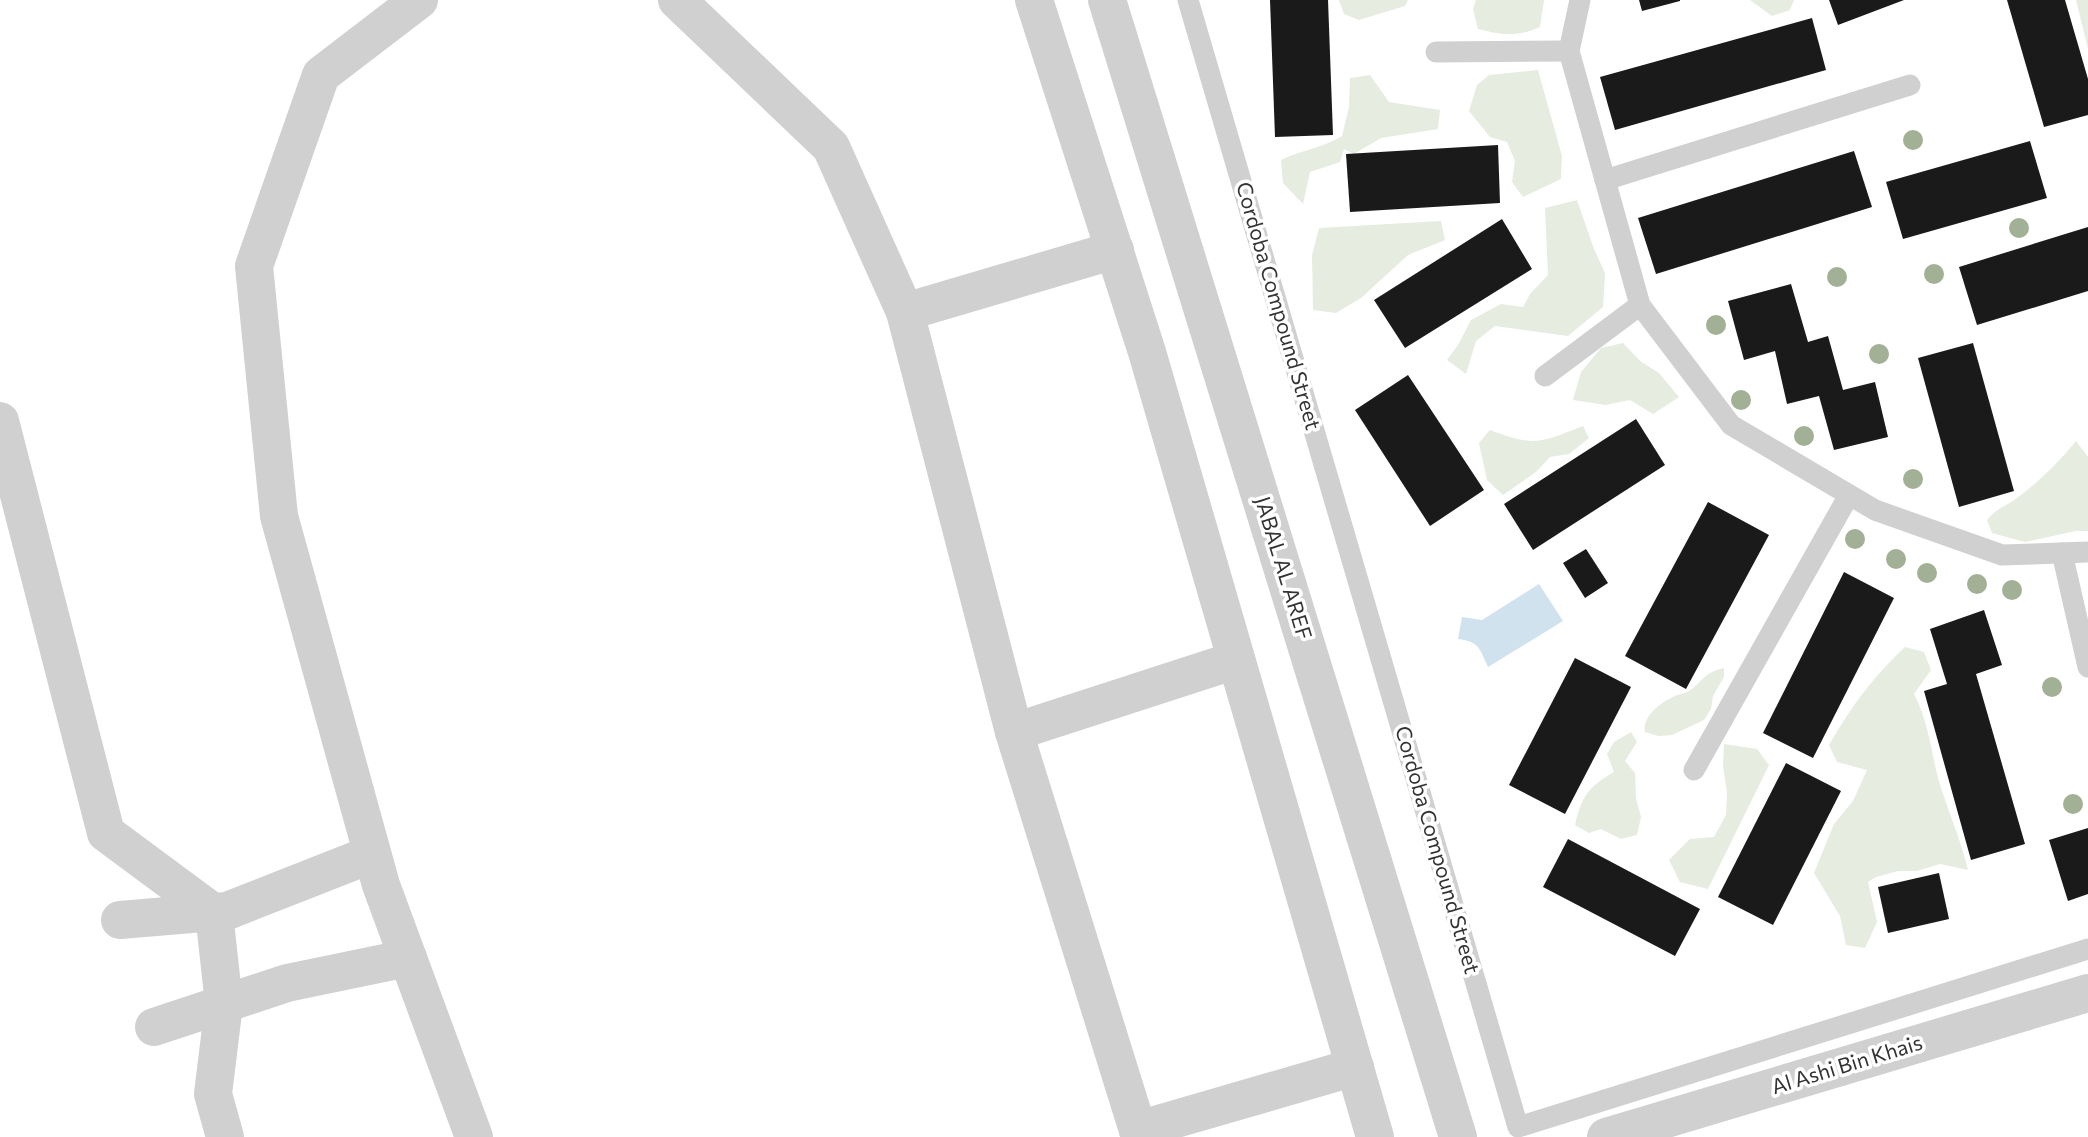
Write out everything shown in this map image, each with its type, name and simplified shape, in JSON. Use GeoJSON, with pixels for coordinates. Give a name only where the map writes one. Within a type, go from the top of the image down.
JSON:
{"type":"FeatureCollection","features":[{"type":"Feature","properties":{"kind":"street"},"geometry":{"type":"LineString","coordinates":[[419,0],[321,75],[254,266],[279,516],[381,885],[474,1137]]}},
{"type":"Feature","properties":{"kind":"street"},"geometry":{"type":"LineString","coordinates":[[677,0],[831,147],[905,312],[1014,732],[1139,1133],[1355,1068]]}},
{"type":"Feature","properties":{"kind":"street"},"geometry":{"type":"LineString","coordinates":[[1034,0],[1147,352],[1375,1137]]}},
{"type":"Feature","properties":{"kind":"street","name":"JABAL AL AREF"},"geometry":{"type":"LineString","coordinates":[[1107,0],[1458,1137]]}},
{"type":"Feature","properties":{"kind":"street"},"geometry":{"type":"LineString","coordinates":[[905,312],[1115,250]]}},
{"type":"Feature","properties":{"kind":"street"},"geometry":{"type":"LineString","coordinates":[[0,421],[106,833],[214,912],[224,1004],[213,1094],[225,1137]]}},
{"type":"Feature","properties":{"kind":"street"},"geometry":{"type":"LineString","coordinates":[[1014,732],[1236,660]]}},
{"type":"Feature","properties":{"kind":"street"},"geometry":{"type":"LineString","coordinates":[[120,920],[227,911],[372,854]]}},
{"type":"Feature","properties":{"kind":"street"},"geometry":{"type":"LineString","coordinates":[[154,1027],[287,983],[408,958]]}},
{"type":"Feature","properties":{"kind":"street","name":"Al Ashi Bin Khais"},"geometry":{"type":"LineString","coordinates":[[1606,1137],[2088,993]]}},
{"type":"Feature","properties":{"kind":"lane","name":"Cordoba Compound Street"},"geometry":{"type":"LineString","coordinates":[[1188,0],[1518,1127],[2088,949]]}},
{"type":"Feature","properties":{"kind":"lane"},"geometry":{"type":"LineString","coordinates":[[1580,0],[1569,51],[1640,304],[1731,425],[1875,510],[2002,555],[2088,552]]}},
{"type":"Feature","properties":{"kind":"lane"},"geometry":{"type":"LineString","coordinates":[[1436,52],[1569,51]]}},
{"type":"Feature","properties":{"kind":"lane"},"geometry":{"type":"LineString","coordinates":[[1605,180],[1910,86]]}},
{"type":"Feature","properties":{"kind":"lane"},"geometry":{"type":"LineString","coordinates":[[1545,376],[1640,304]]}},
{"type":"Feature","properties":{"kind":"lane"},"geometry":{"type":"LineString","coordinates":[[1693,771],[1849,495]]}},
{"type":"Feature","properties":{"kind":"lane"},"geometry":{"type":"LineString","coordinates":[[2062,553],[2088,667]]}},
{"type":"Feature","properties":{"kind":"shaded area"},"geometry":{"type":"Polygon","coordinates":[[[1339,0],[1408,0],[1405,6],[1359,20],[1344,14],[1339,0]]]}},
{"type":"Feature","properties":{"kind":"shaded area"},"geometry":{"type":"Polygon","coordinates":[[[1476,0],[1544,0],[1540,27],[1509,34],[1478,29],[1473,9],[1476,0]]]}},
{"type":"Feature","properties":{"kind":"shaded area"},"geometry":{"type":"Polygon","coordinates":[[[1750,0],[1794,0],[1790,10],[1772,16],[1750,0]]]}},
{"type":"Feature","properties":{"kind":"shaded area"},"geometry":{"type":"Polygon","coordinates":[[[2076,0],[2088,0],[2088,49],[2076,0]]]}},
{"type":"Feature","properties":{"kind":"shaded area"},"geometry":{"type":"Polygon","coordinates":[[[1538,70],[1562,156],[1561,179],[1523,197],[1512,182],[1515,161],[1507,142],[1490,137],[1469,111],[1477,85],[1489,75],[1538,70]]]}},
{"type":"Feature","properties":{"kind":"shaded area"},"geometry":{"type":"Polygon","coordinates":[[[1370,75],[1389,102],[1440,110],[1438,129],[1381,138],[1354,154],[1344,149],[1340,162],[1310,172],[1303,204],[1283,183],[1281,160],[1342,136],[1349,107],[1350,78],[1370,75]]]}},
{"type":"Feature","properties":{"kind":"shaded area"},"geometry":{"type":"Polygon","coordinates":[[[1577,200],[1605,273],[1603,307],[1568,336],[1495,326],[1476,341],[1466,374],[1447,360],[1471,320],[1501,304],[1523,307],[1530,294],[1548,275],[1545,208],[1577,200]]]}},
{"type":"Feature","properties":{"kind":"shaded area"},"geometry":{"type":"Polygon","coordinates":[[[1441,221],[1445,240],[1408,255],[1361,298],[1336,313],[1313,310],[1312,255],[1319,228],[1441,221]]]}},
{"type":"Feature","properties":{"kind":"shaded area"},"geometry":{"type":"Polygon","coordinates":[[[1623,343],[1640,361],[1659,373],[1679,397],[1653,414],[1630,400],[1606,405],[1573,400],[1581,372],[1601,348],[1623,343]]]}},
{"type":"Feature","properties":{"kind":"shaded area"},"geometry":{"type":"Polygon","coordinates":[[[1583,426],[1589,438],[1569,454],[1550,457],[1536,472],[1503,495],[1487,480],[1479,443],[1490,430],[1517,439],[1537,441],[1583,426]]]}},
{"type":"Feature","properties":{"kind":"shaded area"},"geometry":{"type":"Polygon","coordinates":[[[2076,441],[2088,457],[2088,531],[2025,542],[1992,533],[1987,520],[2034,485],[2076,441]]]}},
{"type":"Feature","properties":{"kind":"shaded area"},"geometry":{"type":"Polygon","coordinates":[[[1905,647],[1924,652],[1931,670],[1914,694],[1924,717],[1941,788],[1968,870],[1940,864],[1917,871],[1898,871],[1876,877],[1868,882],[1877,922],[1865,948],[1846,945],[1840,916],[1814,873],[1834,824],[1853,801],[1867,770],[1837,762],[1829,745],[1863,693],[1905,647]]]}},
{"type":"Feature","properties":{"kind":"shaded area"},"geometry":{"type":"Polygon","coordinates":[[[1724,668],[1724,677],[1704,720],[1672,735],[1658,736],[1645,732],[1646,721],[1657,707],[1690,691],[1709,674],[1724,668]]]}},
{"type":"Feature","properties":{"kind":"shaded area"},"geometry":{"type":"Polygon","coordinates":[[[1631,732],[1637,742],[1625,761],[1635,773],[1636,798],[1641,817],[1637,835],[1621,839],[1601,829],[1589,833],[1575,825],[1580,807],[1587,793],[1614,772],[1607,754],[1614,742],[1631,732]]]}},
{"type":"Feature","properties":{"kind":"shaded area"},"geometry":{"type":"Polygon","coordinates":[[[1724,744],[1757,749],[1769,765],[1708,889],[1680,882],[1669,860],[1690,839],[1714,837],[1726,815],[1724,744]]]}},
{"type":"Feature","properties":{"kind":"water"},"geometry":{"type":"Polygon","coordinates":[[[1539,584],[1563,621],[1488,667],[1475,644],[1458,639],[1462,617],[1482,620],[1539,584]]]}},
{"type":"Feature","properties":{"kind":"building"},"geometry":{"type":"Polygon","coordinates":[[[1270,0],[1328,0],[1333,135],[1275,137],[1270,0]]]}},
{"type":"Feature","properties":{"kind":"building"},"geometry":{"type":"Polygon","coordinates":[[[1639,0],[1680,0],[1680,1],[1642,11],[1639,0]]]}},
{"type":"Feature","properties":{"kind":"building"},"geometry":{"type":"Polygon","coordinates":[[[1829,0],[1904,0],[1838,25],[1829,0]]]}},
{"type":"Feature","properties":{"kind":"building"},"geometry":{"type":"Polygon","coordinates":[[[2007,0],[2065,0],[2088,79],[2088,115],[2044,127],[2007,0]]]}},
{"type":"Feature","properties":{"kind":"building"},"geometry":{"type":"Polygon","coordinates":[[[1812,18],[1826,70],[1615,130],[1600,77],[1812,18]]]}},
{"type":"Feature","properties":{"kind":"building"},"geometry":{"type":"Polygon","coordinates":[[[2030,141],[2047,198],[1903,239],[1886,182],[2030,141]]]}},
{"type":"Feature","properties":{"kind":"building"},"geometry":{"type":"Polygon","coordinates":[[[1498,145],[1500,203],[1350,212],[1346,154],[1498,145]]]}},
{"type":"Feature","properties":{"kind":"building"},"geometry":{"type":"Polygon","coordinates":[[[1854,151],[1872,207],[1656,274],[1638,218],[1854,151]]]}},
{"type":"Feature","properties":{"kind":"building"},"geometry":{"type":"Polygon","coordinates":[[[1502,219],[1532,269],[1405,348],[1374,300],[1502,219]]]}},
{"type":"Feature","properties":{"kind":"building"},"geometry":{"type":"Polygon","coordinates":[[[2088,227],[2088,291],[1977,325],[1959,267],[2088,227]]]}},
{"type":"Feature","properties":{"kind":"building"},"geometry":{"type":"Polygon","coordinates":[[[1791,284],[1808,342],[1828,336],[1843,390],[1875,382],[1888,437],[1834,450],[1819,396],[1787,404],[1775,351],[1744,360],[1728,301],[1791,284]]]}},
{"type":"Feature","properties":{"kind":"building"},"geometry":{"type":"Polygon","coordinates":[[[1973,343],[2014,491],[1959,507],[1918,358],[1973,343]]]}},
{"type":"Feature","properties":{"kind":"building"},"geometry":{"type":"Polygon","coordinates":[[[1408,375],[1484,490],[1430,526],[1355,410],[1408,375]]]}},
{"type":"Feature","properties":{"kind":"building"},"geometry":{"type":"Polygon","coordinates":[[[1636,419],[1665,465],[1533,550],[1504,504],[1636,419]]]}},
{"type":"Feature","properties":{"kind":"building"},"geometry":{"type":"Polygon","coordinates":[[[1708,502],[1769,535],[1686,689],[1625,656],[1708,502]]]}},
{"type":"Feature","properties":{"kind":"building"},"geometry":{"type":"Polygon","coordinates":[[[1586,549],[1608,583],[1585,598],[1563,563],[1586,549]]]}},
{"type":"Feature","properties":{"kind":"building"},"geometry":{"type":"Polygon","coordinates":[[[1844,572],[1894,598],[1813,758],[1763,733],[1844,572]]]}},
{"type":"Feature","properties":{"kind":"building"},"geometry":{"type":"Polygon","coordinates":[[[1984,610],[2002,665],[1976,674],[2025,844],[1971,860],[1924,691],[1947,684],[1930,629],[1984,610]]]}},
{"type":"Feature","properties":{"kind":"building"},"geometry":{"type":"Polygon","coordinates":[[[1575,658],[1631,687],[1565,814],[1509,785],[1575,658]]]}},
{"type":"Feature","properties":{"kind":"building"},"geometry":{"type":"Polygon","coordinates":[[[1786,763],[1841,791],[1773,925],[1718,897],[1786,763]]]}},
{"type":"Feature","properties":{"kind":"building"},"geometry":{"type":"Polygon","coordinates":[[[2088,828],[2088,894],[2068,901],[2049,840],[2088,828]]]}},
{"type":"Feature","properties":{"kind":"building"},"geometry":{"type":"Polygon","coordinates":[[[1568,839],[1700,909],[1675,956],[1543,887],[1568,839]]]}},
{"type":"Feature","properties":{"kind":"building"},"geometry":{"type":"Polygon","coordinates":[[[1939,873],[1949,919],[1888,933],[1878,887],[1939,873]]]}}]}
